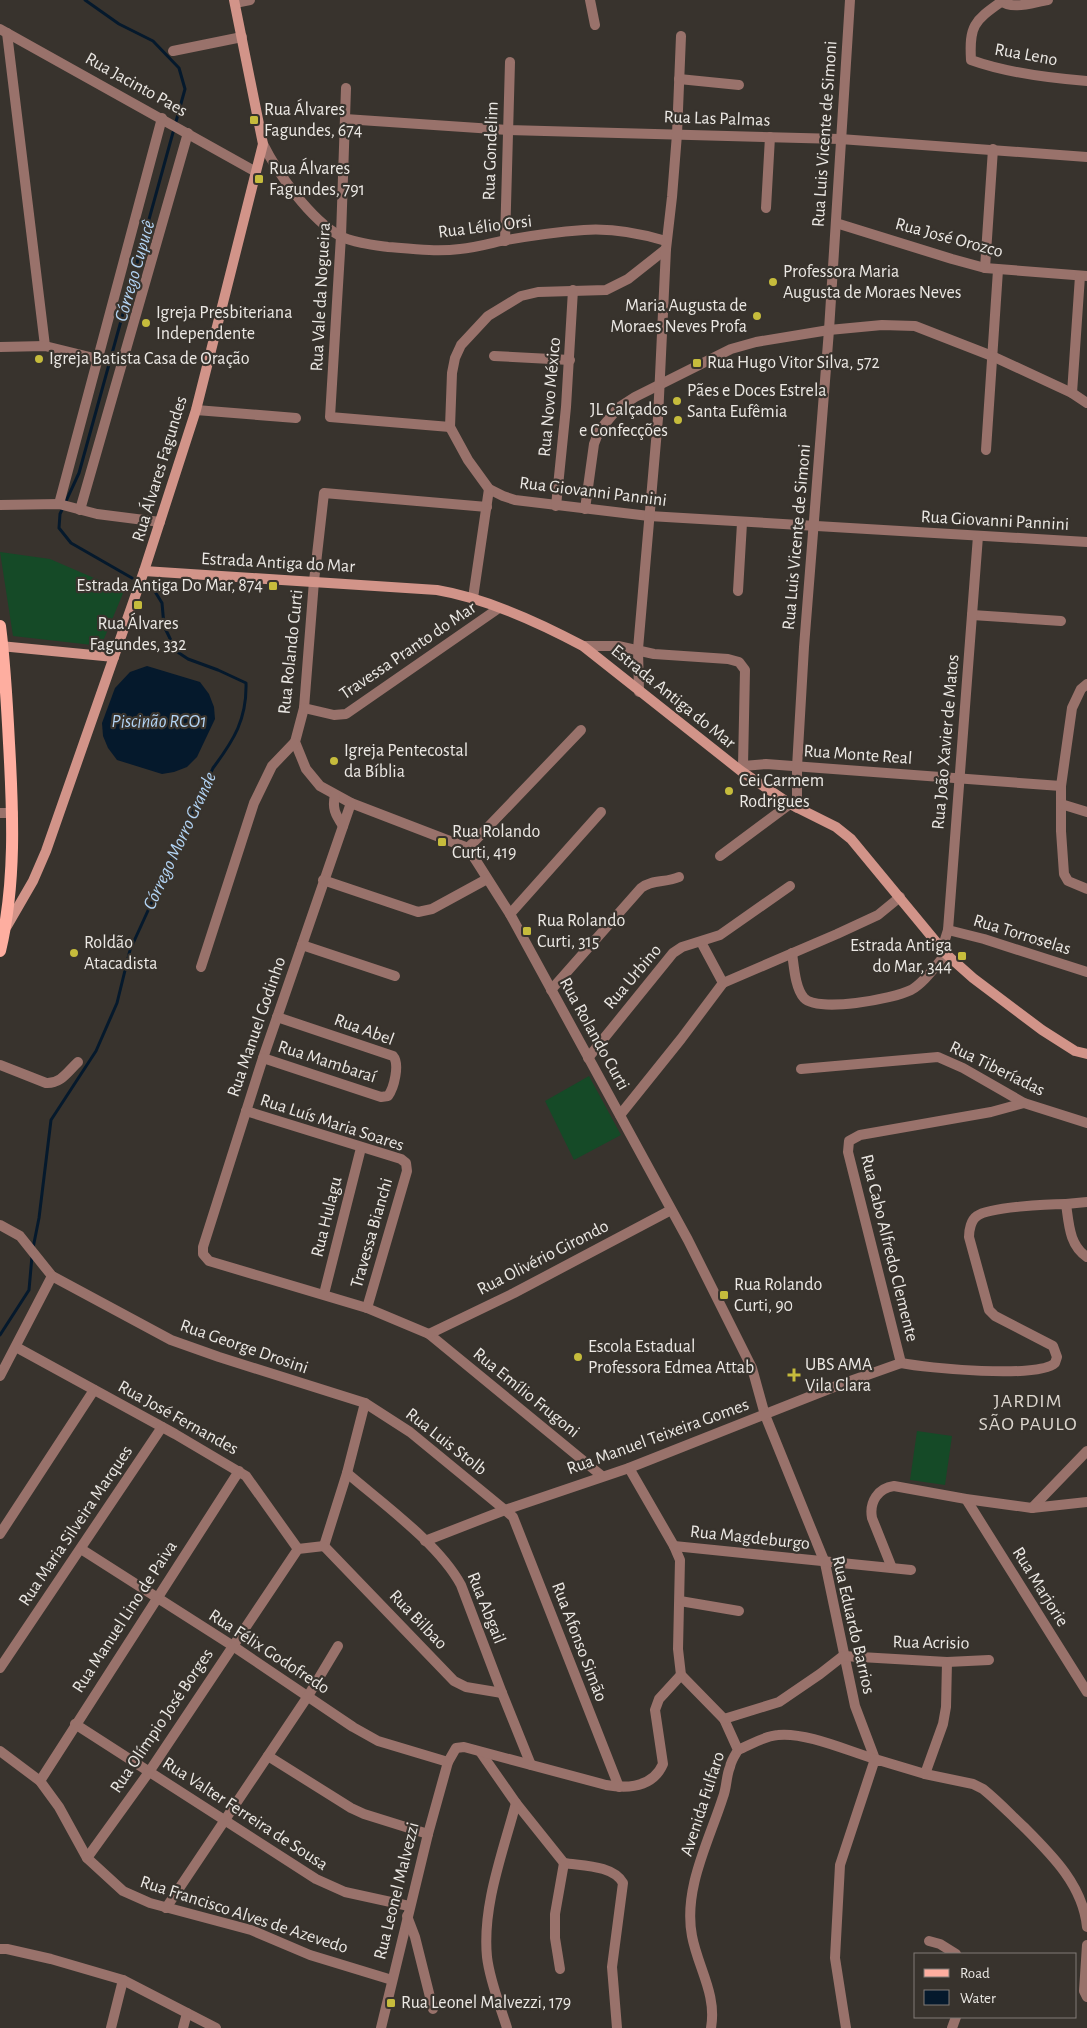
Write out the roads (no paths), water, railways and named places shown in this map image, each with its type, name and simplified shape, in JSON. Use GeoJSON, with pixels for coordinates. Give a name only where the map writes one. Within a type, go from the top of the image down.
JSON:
{"type":"FeatureCollection","features":[{"type":"Feature","properties":{"kind":"main road"},"geometry":{"type":"LineString","coordinates":[[0,626],[14,831],[5,930],[0,951]]}},
{"type":"Feature","properties":{"kind":"street"},"geometry":{"type":"LineString","coordinates":[[235,2],[250,0]]}},
{"type":"Feature","properties":{"kind":"street"},"geometry":{"type":"LineString","coordinates":[[590,0],[595,25]]}},
{"type":"Feature","properties":{"kind":"street","name":"Rua Luis Vicente de Simoni"},"geometry":{"type":"LineString","coordinates":[[794,806],[830,330],[840,139],[850,0]]}},
{"type":"Feature","properties":{"kind":"street"},"geometry":{"type":"LineString","coordinates":[[1000,1],[1013,6],[1048,0]]}},
{"type":"Feature","properties":{"kind":"street","name":"Rua Leno"},"geometry":{"type":"LineString","coordinates":[[1000,1],[980,18],[974,27],[970,38],[971,60],[987,66],[1019,73],[1087,81]]}},
{"type":"Feature","properties":{"kind":"street","name":"Rua Álvares Fagundes"},"geometry":{"type":"LineString","coordinates":[[5,930],[33,881],[46,851],[144,571],[196,410],[263,144],[235,2]]}},
{"type":"Feature","properties":{"kind":"street"},"geometry":{"type":"LineString","coordinates":[[4,31],[45,346]]}},
{"type":"Feature","properties":{"kind":"street","name":"Rua Jacinto Paes"},"geometry":{"type":"LineString","coordinates":[[4,31],[256,172]]}},
{"type":"Feature","properties":{"kind":"street"},"geometry":{"type":"LineString","coordinates":[[639,692],[638,650],[658,418],[666,245],[677,134],[681,36]]}},
{"type":"Feature","properties":{"kind":"street"},"geometry":{"type":"LineString","coordinates":[[173,51],[242,37]]}},
{"type":"Feature","properties":{"kind":"street","name":"Rua Gondelim"},"geometry":{"type":"LineString","coordinates":[[504,240],[510,62]]}},
{"type":"Feature","properties":{"kind":"street"},"geometry":{"type":"LineString","coordinates":[[679,79],[739,85]]}},
{"type":"Feature","properties":{"kind":"street","name":"Rua Vale da Nogueira"},"geometry":{"type":"LineString","coordinates":[[346,88],[341,236],[330,417],[450,427]]}},
{"type":"Feature","properties":{"kind":"street"},"geometry":{"type":"LineString","coordinates":[[60,504],[164,119]]}},
{"type":"Feature","properties":{"kind":"street","name":"Rua Las Palmas"},"geometry":{"type":"LineString","coordinates":[[345,119],[508,130],[840,139],[1087,156]]}},
{"type":"Feature","properties":{"kind":"street"},"geometry":{"type":"LineString","coordinates":[[79,510],[185,132]]}},
{"type":"Feature","properties":{"kind":"street"},"geometry":{"type":"LineString","coordinates":[[766,208],[770,137]]}},
{"type":"Feature","properties":{"kind":"street","name":"Rua Lélio Orsi"},"geometry":{"type":"LineString","coordinates":[[263,144],[270,158],[286,180],[310,210],[325,225],[341,236],[376,245],[430,250],[460,249],[504,240],[584,230],[625,232],[666,245]]}},
{"type":"Feature","properties":{"kind":"street"},"geometry":{"type":"LineString","coordinates":[[985,268],[993,149]]}},
{"type":"Feature","properties":{"kind":"street","name":"Rua José Orozco"},"geometry":{"type":"LineString","coordinates":[[836,223],[985,268],[1084,276]]}},
{"type":"Feature","properties":{"kind":"street"},"geometry":{"type":"LineString","coordinates":[[450,427],[452,373],[455,358],[461,345],[488,316],[521,296],[538,292],[606,290],[617,286],[666,245]]}},
{"type":"Feature","properties":{"kind":"street"},"geometry":{"type":"LineString","coordinates":[[986,450],[998,270]]}},
{"type":"Feature","properties":{"kind":"street"},"geometry":{"type":"LineString","coordinates":[[585,509],[594,444],[599,431],[618,408],[731,349],[756,342],[830,330],[882,325],[915,326],[992,356],[1081,398],[1084,276]]}},
{"type":"Feature","properties":{"kind":"street","name":"Rua Novo México"},"geometry":{"type":"LineString","coordinates":[[556,506],[570,360],[573,290]]}},
{"type":"Feature","properties":{"kind":"street"},"geometry":{"type":"LineString","coordinates":[[0,347],[45,346],[98,359]]}},
{"type":"Feature","properties":{"kind":"street"},"geometry":{"type":"LineString","coordinates":[[494,356],[570,360]]}},
{"type":"Feature","properties":{"kind":"street"},"geometry":{"type":"LineString","coordinates":[[196,410],[296,418]]}},
{"type":"Feature","properties":{"kind":"street","name":"Rua Giovanni Pannini"},"geometry":{"type":"LineString","coordinates":[[450,427],[468,460],[490,489],[516,500],[649,516],[742,523],[1087,542]]}},
{"type":"Feature","properties":{"kind":"street"},"geometry":{"type":"LineString","coordinates":[[473,598],[490,489]]}},
{"type":"Feature","properties":{"kind":"street"},"geometry":{"type":"LineString","coordinates":[[314,580],[324,493],[487,508]]}},
{"type":"Feature","properties":{"kind":"street"},"geometry":{"type":"LineString","coordinates":[[0,505],[60,504],[79,510],[160,522]]}},
{"type":"Feature","properties":{"kind":"street"},"geometry":{"type":"LineString","coordinates":[[738,591],[742,523]]}},
{"type":"Feature","properties":{"kind":"street","name":"Rua João Xavier de Matos"},"geometry":{"type":"LineString","coordinates":[[944,951],[948,930],[978,536]]}},
{"type":"Feature","properties":{"kind":"street","name":"Estrada Antiga do Mar"},"geometry":{"type":"LineString","coordinates":[[144,571],[314,580],[437,590],[473,598],[563,635],[583,646],[639,692],[794,806],[836,827],[851,839],[944,951],[973,978],[1042,1030],[1068,1047],[1087,1054]]}},
{"type":"Feature","properties":{"kind":"street","name":"Rua Rolando Curti"},"geometry":{"type":"LineString","coordinates":[[295,742],[304,708],[314,580]]}},
{"type":"Feature","properties":{"kind":"street","name":"Travessa Pranto do Mar"},"geometry":{"type":"LineString","coordinates":[[304,708],[334,715],[346,714],[499,608]]}},
{"type":"Feature","properties":{"kind":"street"},"geometry":{"type":"LineString","coordinates":[[972,615],[1061,621]]}},
{"type":"Feature","properties":{"kind":"street"},"geometry":{"type":"LineString","coordinates":[[583,646],[618,646],[654,654],[728,659],[739,662],[745,670],[742,768]]}},
{"type":"Feature","properties":{"kind":"street"},"geometry":{"type":"LineString","coordinates":[[1,647],[114,657]]}},
{"type":"Feature","properties":{"kind":"street"},"geometry":{"type":"LineString","coordinates":[[1087,684],[1078,694],[1072,708],[1061,786],[1060,831],[1064,874],[1068,881],[1087,889]]}},
{"type":"Feature","properties":{"kind":"street"},"geometry":{"type":"LineString","coordinates":[[201,967],[254,802],[272,766],[295,742],[306,769],[320,786],[351,803],[468,848],[581,730]]}},
{"type":"Feature","properties":{"kind":"street","name":"Rua Monte Real"},"geometry":{"type":"LineString","coordinates":[[742,768],[766,764],[797,768],[1061,786]]}},
{"type":"Feature","properties":{"kind":"street"},"geometry":{"type":"LineString","coordinates":[[335,795],[332,806],[334,813],[343,826]]}},
{"type":"Feature","properties":{"kind":"street","name":"Rua Manuel Godinho"},"geometry":{"type":"LineString","coordinates":[[209,1261],[205,1258],[202,1250],[263,1058],[351,803]]}},
{"type":"Feature","properties":{"kind":"street"},"geometry":{"type":"LineString","coordinates":[[1061,804],[1087,812]]}},
{"type":"Feature","properties":{"kind":"street"},"geometry":{"type":"LineString","coordinates":[[720,856],[794,806]]}},
{"type":"Feature","properties":{"kind":"street"},"geometry":{"type":"LineString","coordinates":[[0,813],[13,812]]}},
{"type":"Feature","properties":{"kind":"street"},"geometry":{"type":"LineString","coordinates":[[510,914],[601,812]]}},
{"type":"Feature","properties":{"kind":"street","name":"Rua Rolando Curti"},"geometry":{"type":"LineString","coordinates":[[468,848],[510,914],[672,1210],[752,1368],[765,1415]]}},
{"type":"Feature","properties":{"kind":"street"},"geometry":{"type":"LineString","coordinates":[[552,990],[631,897],[646,884],[666,882],[679,877]]}},
{"type":"Feature","properties":{"kind":"street"},"geometry":{"type":"LineString","coordinates":[[323,880],[418,912],[432,908],[488,879]]}},
{"type":"Feature","properties":{"kind":"street","name":"Rua Urbino"},"geometry":{"type":"LineString","coordinates":[[588,1058],[673,953],[682,946],[720,935],[790,886]]}},
{"type":"Feature","properties":{"kind":"street"},"geometry":{"type":"LineString","coordinates":[[620,1115],[722,984],[878,915],[900,897]]}},
{"type":"Feature","properties":{"kind":"street","name":"Rua Torroselas"},"geometry":{"type":"LineString","coordinates":[[948,930],[984,939],[1087,972]]}},
{"type":"Feature","properties":{"kind":"street"},"geometry":{"type":"LineString","coordinates":[[698,942],[722,984]]}},
{"type":"Feature","properties":{"kind":"street"},"geometry":{"type":"LineString","coordinates":[[302,945],[395,976]]}},
{"type":"Feature","properties":{"kind":"street"},"geometry":{"type":"LineString","coordinates":[[792,954],[800,992],[808,1001],[815,1004],[856,1004],[879,1000],[914,989],[944,951]]}},
{"type":"Feature","properties":{"kind":"street","name":"Rua Abel"},"geometry":{"type":"LineString","coordinates":[[277,1018],[393,1056],[397,1063],[391,1089],[388,1096],[381,1097]]}},
{"type":"Feature","properties":{"kind":"street","name":"Rua Tiberíadas"},"geometry":{"type":"LineString","coordinates":[[801,1069],[938,1057],[948,1060],[1000,1088],[1024,1104],[1086,1122]]}},
{"type":"Feature","properties":{"kind":"street","name":"Rua Mambaraí"},"geometry":{"type":"LineString","coordinates":[[263,1058],[381,1097]]}},
{"type":"Feature","properties":{"kind":"street"},"geometry":{"type":"LineString","coordinates":[[0,1065],[46,1083],[52,1083],[60,1080],[78,1062]]}},
{"type":"Feature","properties":{"kind":"street","name":"Rua Cabo Alfredo Clemente"},"geometry":{"type":"LineString","coordinates":[[1024,1104],[991,1112],[860,1135],[849,1142],[848,1152],[902,1363],[947,1370],[1031,1370],[1046,1369],[1052,1366],[1057,1356],[1056,1350],[1047,1342],[991,1313],[969,1237],[969,1229],[977,1216],[987,1212],[1066,1204]]}},
{"type":"Feature","properties":{"kind":"street","name":"Rua Luís Maria Soares"},"geometry":{"type":"LineString","coordinates":[[246,1111],[401,1160],[408,1166]]}},
{"type":"Feature","properties":{"kind":"street","name":"Rua Hulagu"},"geometry":{"type":"LineString","coordinates":[[324,1294],[362,1148]]}},
{"type":"Feature","properties":{"kind":"street","name":"Travessa Bianchi"},"geometry":{"type":"LineString","coordinates":[[367,1308],[408,1166]]}},
{"type":"Feature","properties":{"kind":"street"},"geometry":{"type":"LineString","coordinates":[[1087,1202],[1066,1204],[1073,1243],[1087,1257]]}},
{"type":"Feature","properties":{"kind":"street","name":"Rua Olivério Girondo"},"geometry":{"type":"LineString","coordinates":[[429,1334],[514,1293],[672,1210]]}},
{"type":"Feature","properties":{"kind":"street","name":"Rua George Drosini"},"geometry":{"type":"LineString","coordinates":[[0,1225],[20,1236],[52,1276],[172,1340],[365,1404]]}},
{"type":"Feature","properties":{"kind":"street","name":"Rua Emílio Frugoni"},"geometry":{"type":"LineString","coordinates":[[209,1261],[367,1308],[429,1334],[602,1476]]}},
{"type":"Feature","properties":{"kind":"street"},"geometry":{"type":"LineString","coordinates":[[0,1376],[52,1276]]}},
{"type":"Feature","properties":{"kind":"street","name":"Rua José Fernandes"},"geometry":{"type":"LineString","coordinates":[[16,1347],[162,1427],[246,1476],[298,1550]]}},
{"type":"Feature","properties":{"kind":"street","name":"Rua Manuel Teixeira Gomes"},"geometry":{"type":"LineString","coordinates":[[425,1541],[506,1510],[629,1468],[839,1384],[902,1363]]}},
{"type":"Feature","properties":{"kind":"street"},"geometry":{"type":"LineString","coordinates":[[0,1534],[94,1390]]}},
{"type":"Feature","properties":{"kind":"street"},"geometry":{"type":"LineString","coordinates":[[298,1550],[324,1546],[347,1473],[365,1404]]}},
{"type":"Feature","properties":{"kind":"street","name":"Rua Luis Stolb"},"geometry":{"type":"LineString","coordinates":[[365,1404],[410,1432],[506,1510]]}},
{"type":"Feature","properties":{"kind":"street","name":"Rua Eduardo Barrios"},"geometry":{"type":"LineString","coordinates":[[765,1415],[825,1562],[843,1656],[855,1706],[875,1759]]}},
{"type":"Feature","properties":{"kind":"street","name":"Rua Maria Silveira Marques"},"geometry":{"type":"LineString","coordinates":[[0,1668],[162,1427]]}},
{"type":"Feature","properties":{"kind":"street"},"geometry":{"type":"LineString","coordinates":[[1032,1508],[1087,1451]]}},
{"type":"Feature","properties":{"kind":"street"},"geometry":{"type":"LineString","coordinates":[[448,1762],[459,1746],[619,1788],[645,1784],[660,1772],[663,1756],[655,1710],[660,1699],[681,1675],[678,1649],[680,1560],[674,1546],[629,1468]]}},
{"type":"Feature","properties":{"kind":"street","name":"Rua Manuel Lino de Paiva"},"geometry":{"type":"LineString","coordinates":[[40,1781],[239,1471]]}},
{"type":"Feature","properties":{"kind":"street","name":"Rua Abgail"},"geometry":{"type":"LineString","coordinates":[[347,1473],[425,1541],[447,1563],[461,1585],[531,1764]]}},
{"type":"Feature","properties":{"kind":"street"},"geometry":{"type":"LineString","coordinates":[[892,1568],[872,1518],[872,1504],[879,1492],[886,1487],[894,1486],[966,1499],[1032,1508],[1087,1502]]}},
{"type":"Feature","properties":{"kind":"street","name":"Rua Marjorie"},"geometry":{"type":"LineString","coordinates":[[966,1499],[1087,1692]]}},
{"type":"Feature","properties":{"kind":"street","name":"Rua Afonso Simão"},"geometry":{"type":"LineString","coordinates":[[506,1510],[513,1517],[619,1788]]}},
{"type":"Feature","properties":{"kind":"street","name":"Rua Bilbao"},"geometry":{"type":"LineString","coordinates":[[324,1546],[454,1681],[466,1687],[502,1693]]}},
{"type":"Feature","properties":{"kind":"street","name":"Rua Magdeburgo"},"geometry":{"type":"LineString","coordinates":[[674,1546],[911,1570]]}},
{"type":"Feature","properties":{"kind":"street","name":"Rua Félix Godofredo"},"geometry":{"type":"LineString","coordinates":[[81,1549],[378,1742],[448,1762]]}},
{"type":"Feature","properties":{"kind":"street","name":"Rua Olímpio José Borges"},"geometry":{"type":"LineString","coordinates":[[87,1858],[149,1772],[298,1550]]}},
{"type":"Feature","properties":{"kind":"street"},"geometry":{"type":"LineString","coordinates":[[680,1601],[739,1611]]}},
{"type":"Feature","properties":{"kind":"street"},"geometry":{"type":"LineString","coordinates":[[166,1908],[308,1696],[338,1646]]}},
{"type":"Feature","properties":{"kind":"street"},"geometry":{"type":"LineString","coordinates":[[724,1719],[779,1702],[843,1656]]}},
{"type":"Feature","properties":{"kind":"street","name":"Rua Acrisio"},"geometry":{"type":"LineString","coordinates":[[843,1656],[947,1662],[989,1660]]}},
{"type":"Feature","properties":{"kind":"street"},"geometry":{"type":"LineString","coordinates":[[925,1774],[943,1724],[946,1707],[947,1662]]}},
{"type":"Feature","properties":{"kind":"street","name":"Avenida Fulfaro"},"geometry":{"type":"LineString","coordinates":[[681,1675],[724,1719],[738,1750],[729,1768],[727,1784],[697,1873],[689,1908],[692,1936],[709,1988],[713,2008],[711,2028]]}},
{"type":"Feature","properties":{"kind":"street","name":"Rua Valter Ferreira de Sousa"},"geometry":{"type":"LineString","coordinates":[[75,1724],[327,1885],[408,1911]]}},
{"type":"Feature","properties":{"kind":"street"},"geometry":{"type":"LineString","coordinates":[[738,1750],[777,1735],[790,1735],[811,1739],[925,1774],[973,1784],[995,1799],[1062,1867],[1084,1908],[1087,1927]]}},
{"type":"Feature","properties":{"kind":"street","name":"Rua Francisco Alves de Azevedo"},"geometry":{"type":"LineString","coordinates":[[0,1751],[40,1781],[59,1807],[87,1858],[123,1891],[135,1898],[250,1930],[310,1955],[392,1980]]}},
{"type":"Feature","properties":{"kind":"street"},"geometry":{"type":"LineString","coordinates":[[481,1753],[516,1803],[564,1863],[612,1872],[620,1877],[623,1882],[612,1967],[617,2028]]}},
{"type":"Feature","properties":{"kind":"street"},"geometry":{"type":"LineString","coordinates":[[268,1756],[351,1808],[364,1814],[428,1834]]}},
{"type":"Feature","properties":{"kind":"street"},"geometry":{"type":"LineString","coordinates":[[846,2028],[835,1958],[840,1865],[875,1759]]}},
{"type":"Feature","properties":{"kind":"street","name":"Rua Leonel Malvezzi"},"geometry":{"type":"LineString","coordinates":[[380,2028],[408,1911],[448,1762]]}},
{"type":"Feature","properties":{"kind":"street"},"geometry":{"type":"LineString","coordinates":[[507,2028],[492,1983],[487,1959],[486,1940],[487,1918],[516,1803]]}},
{"type":"Feature","properties":{"kind":"street"},"geometry":{"type":"LineString","coordinates":[[560,1969],[555,1914],[564,1863]]}},
{"type":"Feature","properties":{"kind":"street"},"geometry":{"type":"LineString","coordinates":[[408,1911],[433,2009]]}},
{"type":"Feature","properties":{"kind":"street"},"geometry":{"type":"LineString","coordinates":[[929,1941],[940,1944],[954,1953]]}},
{"type":"Feature","properties":{"kind":"street"},"geometry":{"type":"LineString","coordinates":[[1087,1945],[1084,1991],[1087,1997]]}},
{"type":"Feature","properties":{"kind":"street"},"geometry":{"type":"LineString","coordinates":[[0,1949],[51,1959],[123,1980],[216,2028]]}},
{"type":"Feature","properties":{"kind":"street"},"geometry":{"type":"LineString","coordinates":[[110,2028],[123,1980]]}},
{"type":"Feature","properties":{"kind":"street"},"geometry":{"type":"LineString","coordinates":[[184,2028],[187,2013]]}},
{"type":"Feature","properties":{"kind":"water","name":"Piscinão RCO1"},"geometry":{"type":"Polygon","coordinates":[[[147,666],[200,682],[209,694],[214,707],[215,719],[197,757],[187,767],[174,772],[162,774],[117,760],[108,748],[103,736],[102,723],[115,688],[130,672],[147,666]]]}},
{"type":"Feature","properties":{"kind":"waterway","name":"Córrego Cupucê"},"geometry":{"type":"LineString","coordinates":[[85,0],[119,24],[153,41],[179,68],[185,89],[79,473],[60,514],[59,528],[71,543],[132,578]]}},
{"type":"Feature","properties":{"kind":"waterway","name":"Córrego Morro Grande"},"geometry":{"type":"LineString","coordinates":[[33,1248],[39,1218],[51,1120],[96,1051],[117,1003],[130,950],[213,768],[238,728],[244,708],[246,683],[188,659],[176,651],[164,626],[162,603],[154,590]]}},
{"type":"Feature","properties":{"kind":"waterway","name":"Córrego Morro Grande"},"geometry":{"type":"LineString","coordinates":[[0,1335],[29,1290],[32,1256]]}},
{"type":"Feature","properties":{"kind":"place","name":"Rua Álvares Fagundes, 674"},"geometry":{"type":"Point","coordinates":[254,120]}},
{"type":"Feature","properties":{"kind":"place","name":"Rua Álvares Fagundes, 791"},"geometry":{"type":"Point","coordinates":[259,179]}},
{"type":"Feature","properties":{"kind":"place","name":"Professora Maria Augusta de Moraes Neves"},"geometry":{"type":"Point","coordinates":[773,282]}},
{"type":"Feature","properties":{"kind":"place","name":"Maria Augusta de Moraes Neves Profa"},"geometry":{"type":"Point","coordinates":[757,316]}},
{"type":"Feature","properties":{"kind":"place","name":"Igreja Presbiteriana Independente"},"geometry":{"type":"Point","coordinates":[146,323]}},
{"type":"Feature","properties":{"kind":"place","name":"Igreja Batista Casa de Oração"},"geometry":{"type":"Point","coordinates":[39,359]}},
{"type":"Feature","properties":{"kind":"place","name":"Rua Hugo Vitor Silva, 572"},"geometry":{"type":"Point","coordinates":[697,363]}},
{"type":"Feature","properties":{"kind":"place","name":"Pães e Doces Estrela Santa Eufêmia"},"geometry":{"type":"Point","coordinates":[677,401]}},
{"type":"Feature","properties":{"kind":"place","name":"JL Calçados e Confecções"},"geometry":{"type":"Point","coordinates":[678,420]}},
{"type":"Feature","properties":{"kind":"place","name":"Estrada Antiga Do Mar, 874"},"geometry":{"type":"Point","coordinates":[273,586]}},
{"type":"Feature","properties":{"kind":"place","name":"Rua Álvares Fagundes, 332"},"geometry":{"type":"Point","coordinates":[138,605]}},
{"type":"Feature","properties":{"kind":"place","name":"Igreja Pentecostal da Bíblia"},"geometry":{"type":"Point","coordinates":[334,761]}},
{"type":"Feature","properties":{"kind":"place","name":"Cei Carmem Rodrigues"},"geometry":{"type":"Point","coordinates":[729,791]}},
{"type":"Feature","properties":{"kind":"place","name":"Rua Rolando Curti, 419"},"geometry":{"type":"Point","coordinates":[442,842]}},
{"type":"Feature","properties":{"kind":"place","name":"Rua Rolando Curti, 315"},"geometry":{"type":"Point","coordinates":[527,931]}},
{"type":"Feature","properties":{"kind":"place","name":"Roldão Atacadista"},"geometry":{"type":"Point","coordinates":[74,953]}},
{"type":"Feature","properties":{"kind":"place","name":"Estrada Antiga do Mar, 344"},"geometry":{"type":"Point","coordinates":[962,956]}},
{"type":"Feature","properties":{"kind":"place","name":"Rua Rolando Curti, 90"},"geometry":{"type":"Point","coordinates":[724,1295]}},
{"type":"Feature","properties":{"kind":"place","name":"Escola Estadual Professora Edmea Attab"},"geometry":{"type":"Point","coordinates":[578,1357]}},
{"type":"Feature","properties":{"kind":"place","name":"UBS AMA Vila Clara"},"geometry":{"type":"Point","coordinates":[794,1375]}},
{"type":"Feature","properties":{"kind":"place","name":"Rua Leonel Malvezzi, 179"},"geometry":{"type":"Point","coordinates":[391,2003]}},
{"type":"Feature","properties":{"kind":"district","name":"JARDIM SÃO PAULO"},"geometry":{"type":"Point","coordinates":[1028,1412]}}]}
